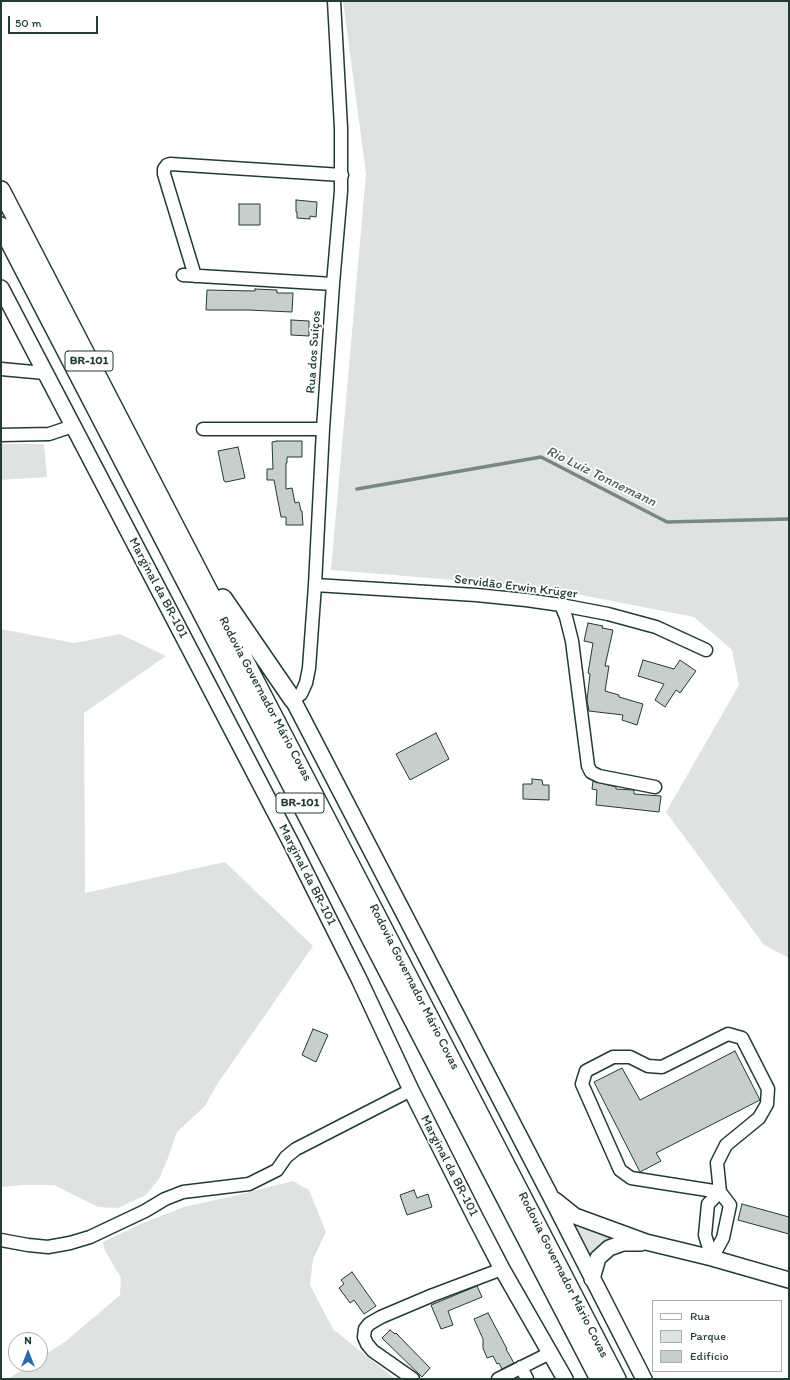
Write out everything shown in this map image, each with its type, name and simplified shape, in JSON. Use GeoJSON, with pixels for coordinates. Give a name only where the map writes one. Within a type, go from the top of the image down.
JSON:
{"type":"FeatureCollection","features":[{"type":"Feature","properties":{"kind":"highway","name":"Rodovia Governador Mário Covas"},"geometry":{"type":"LineString","coordinates":[[1,190],[617,1379]]}},
{"type":"Feature","properties":{"kind":"highway","name":"Rodovia Governador Mário Covas"},"geometry":{"type":"LineString","coordinates":[[1,226],[599,1379]]}},
{"type":"Feature","properties":{"kind":"highway"},"geometry":{"type":"LineString","coordinates":[[178,533],[293,700]]}},
{"type":"Feature","properties":{"kind":"main road","name":"Marginal da BR-101"},"geometry":{"type":"LineString","coordinates":[[1,288],[291,843],[457,1182],[502,1269],[565,1379]]}},
{"type":"Feature","properties":{"kind":"main road"},"geometry":{"type":"LineString","coordinates":[[293,700],[644,1379]]}},
{"type":"Feature","properties":{"kind":"main road"},"geometry":{"type":"LineString","coordinates":[[551,1198],[576,1216],[646,1242],[712,1258],[789,1280]]}},
{"type":"Feature","properties":{"kind":"main road"},"geometry":{"type":"LineString","coordinates":[[592,1279],[598,1258],[609,1248],[623,1243],[646,1242]]}},
{"type":"Feature","properties":{"kind":"street","name":"Rua dos Suíços"},"geometry":{"type":"LineString","coordinates":[[293,700],[301,694],[306,683],[309,668],[323,430],[342,175],[334,1]]}},
{"type":"Feature","properties":{"kind":"street"},"geometry":{"type":"LineString","coordinates":[[333,284],[189,275],[164,169],[170,164],[342,175]]}},
{"type":"Feature","properties":{"kind":"street"},"geometry":{"type":"LineString","coordinates":[[1,369],[45,372]]}},
{"type":"Feature","properties":{"kind":"street"},"geometry":{"type":"LineString","coordinates":[[1,435],[49,434],[73,426]]}},
{"type":"Feature","properties":{"kind":"street"},"geometry":{"type":"LineString","coordinates":[[203,429],[323,430]]}},
{"type":"Feature","properties":{"kind":"street","name":"Servidão Erwin Krüger"},"geometry":{"type":"LineString","coordinates":[[315,585],[476,595],[561,605],[608,614],[656,627],[706,650]]}},
{"type":"Feature","properties":{"kind":"street"},"geometry":{"type":"LineString","coordinates":[[561,605],[566,616],[572,640],[588,766],[591,772],[599,776],[656,787]]}},
{"type":"Feature","properties":{"kind":"street"},"geometry":{"type":"LineString","coordinates":[[712,1258],[723,1238],[730,1205],[720,1192],[717,1163],[726,1145],[759,1118],[767,1104],[768,1089],[742,1038],[728,1034],[662,1067],[648,1066],[630,1057],[613,1057],[586,1071],[582,1084],[620,1170],[631,1178],[720,1192]]}},
{"type":"Feature","properties":{"kind":"street"},"geometry":{"type":"LineString","coordinates":[[1,1240],[28,1245],[48,1246],[70,1243],[90,1237],[145,1211],[165,1199],[183,1192],[249,1184],[277,1170],[286,1157],[296,1149],[411,1090]]}},
{"type":"Feature","properties":{"kind":"street"},"geometry":{"type":"LineString","coordinates":[[712,1258],[705,1235],[708,1204],[720,1192]]}},
{"type":"Feature","properties":{"kind":"street"},"geometry":{"type":"LineString","coordinates":[[414,1379],[372,1350],[367,1344],[364,1337],[365,1330],[369,1324],[426,1297],[502,1269]]}},
{"type":"Feature","properties":{"kind":"street"},"geometry":{"type":"LineString","coordinates":[[498,1379],[550,1353]]}},
{"type":"Feature","properties":{"kind":"street"},"geometry":{"type":"LineString","coordinates":[[521,1367],[527,1379]]}},
{"type":"Feature","properties":{"kind":"green space"},"geometry":{"type":"Polygon","coordinates":[[[343,1],[789,1],[789,958],[764,945],[666,812],[739,685],[732,650],[694,617],[540,587],[331,570],[366,174],[343,1]]]}},
{"type":"Feature","properties":{"kind":"green space"},"geometry":{"type":"Polygon","coordinates":[[[1,444],[44,444],[47,477],[1,480],[1,444]]]}},
{"type":"Feature","properties":{"kind":"green space"},"geometry":{"type":"Polygon","coordinates":[[[1,629],[74,643],[120,634],[166,656],[84,713],[85,893],[225,862],[313,946],[216,1086],[205,1106],[177,1132],[159,1179],[146,1195],[118,1208],[98,1207],[54,1185],[1,1187],[1,629]]]}},
{"type":"Feature","properties":{"kind":"green space"},"geometry":{"type":"Polygon","coordinates":[[[293,1181],[309,1190],[326,1232],[313,1259],[310,1285],[333,1329],[395,1379],[8,1379],[19,1372],[48,1372],[48,1353],[66,1341],[120,1295],[121,1278],[104,1249],[103,1242],[141,1224],[184,1207],[293,1181]]]}},
{"type":"Feature","properties":{"kind":"green space"},"geometry":{"type":"Polygon","coordinates":[[[569,1225],[624,1239],[603,1246],[590,1257],[569,1225]]]}},
{"type":"Feature","properties":{"kind":"building"},"geometry":{"type":"Polygon","coordinates":[[[296,200],[317,202],[316,217],[310,216],[310,219],[297,218],[296,200]]]}},
{"type":"Feature","properties":{"kind":"building"},"geometry":{"type":"Polygon","coordinates":[[[239,204],[260,204],[260,225],[239,225],[239,204]]]}},
{"type":"Feature","properties":{"kind":"building"},"geometry":{"type":"Polygon","coordinates":[[[255,289],[277,290],[277,293],[293,293],[292,312],[206,310],[207,290],[255,291],[255,289]]]}},
{"type":"Feature","properties":{"kind":"building"},"geometry":{"type":"Polygon","coordinates":[[[291,320],[309,321],[309,336],[291,335],[291,320]]]}},
{"type":"Feature","properties":{"kind":"building"},"geometry":{"type":"Polygon","coordinates":[[[302,441],[302,457],[287,457],[286,489],[292,488],[295,503],[299,502],[302,511],[303,525],[286,525],[286,517],[281,517],[274,480],[267,480],[267,469],[273,469],[272,442],[302,441]]]}},
{"type":"Feature","properties":{"kind":"building"},"geometry":{"type":"Polygon","coordinates":[[[238,447],[245,478],[226,482],[224,481],[218,451],[238,447]]]}},
{"type":"Feature","properties":{"kind":"building"},"geometry":{"type":"Polygon","coordinates":[[[588,623],[613,630],[605,666],[609,666],[605,691],[643,704],[637,725],[622,720],[623,715],[589,711],[587,700],[590,674],[588,673],[593,643],[584,641],[588,623]]]}},
{"type":"Feature","properties":{"kind":"building"},"geometry":{"type":"Polygon","coordinates":[[[643,660],[674,669],[680,660],[696,671],[680,693],[676,690],[665,707],[655,700],[664,684],[638,676],[643,660]]]}},
{"type":"Feature","properties":{"kind":"building"},"geometry":{"type":"Polygon","coordinates":[[[436,733],[449,759],[410,780],[396,754],[436,733]]]}},
{"type":"Feature","properties":{"kind":"building"},"geometry":{"type":"Polygon","coordinates":[[[532,779],[542,780],[543,785],[549,785],[549,800],[523,799],[523,784],[532,784],[532,779]]]}},
{"type":"Feature","properties":{"kind":"building"},"geometry":{"type":"Polygon","coordinates":[[[593,781],[616,787],[616,789],[634,790],[634,794],[661,796],[659,812],[596,805],[597,790],[592,789],[593,781]]]}},
{"type":"Feature","properties":{"kind":"building"},"geometry":{"type":"Polygon","coordinates":[[[313,1029],[328,1035],[316,1062],[302,1055],[313,1029]]]}},
{"type":"Feature","properties":{"kind":"building"},"geometry":{"type":"Polygon","coordinates":[[[735,1051],[760,1100],[656,1153],[661,1161],[640,1172],[594,1082],[622,1068],[640,1100],[735,1051]]]}},
{"type":"Feature","properties":{"kind":"building"},"geometry":{"type":"Polygon","coordinates":[[[414,1190],[417,1198],[428,1194],[432,1207],[407,1215],[400,1195],[414,1190]]]}},
{"type":"Feature","properties":{"kind":"building"},"geometry":{"type":"Polygon","coordinates":[[[742,1204],[789,1217],[789,1234],[738,1220],[742,1204]]]}},
{"type":"Feature","properties":{"kind":"building"},"geometry":{"type":"Polygon","coordinates":[[[352,1272],[376,1306],[364,1314],[354,1300],[350,1303],[339,1288],[344,1284],[341,1280],[352,1272]]]}},
{"type":"Feature","properties":{"kind":"building"},"geometry":{"type":"Polygon","coordinates":[[[477,1286],[482,1297],[448,1311],[453,1325],[441,1329],[431,1305],[477,1286]]]}},
{"type":"Feature","properties":{"kind":"building"},"geometry":{"type":"Polygon","coordinates":[[[488,1313],[514,1363],[502,1369],[499,1363],[497,1364],[493,1356],[487,1358],[483,1348],[483,1339],[474,1319],[488,1313]]]}},
{"type":"Feature","properties":{"kind":"building"},"geometry":{"type":"Polygon","coordinates":[[[390,1330],[395,1334],[396,1333],[430,1368],[422,1377],[382,1338],[390,1330]]]}},
{"type":"Feature","properties":{"kind":"waterway","name":"Rio Luiz Tonnemann"},"geometry":{"type":"LineString","coordinates":[[357,489],[541,457],[667,522],[789,519]]}}]}
